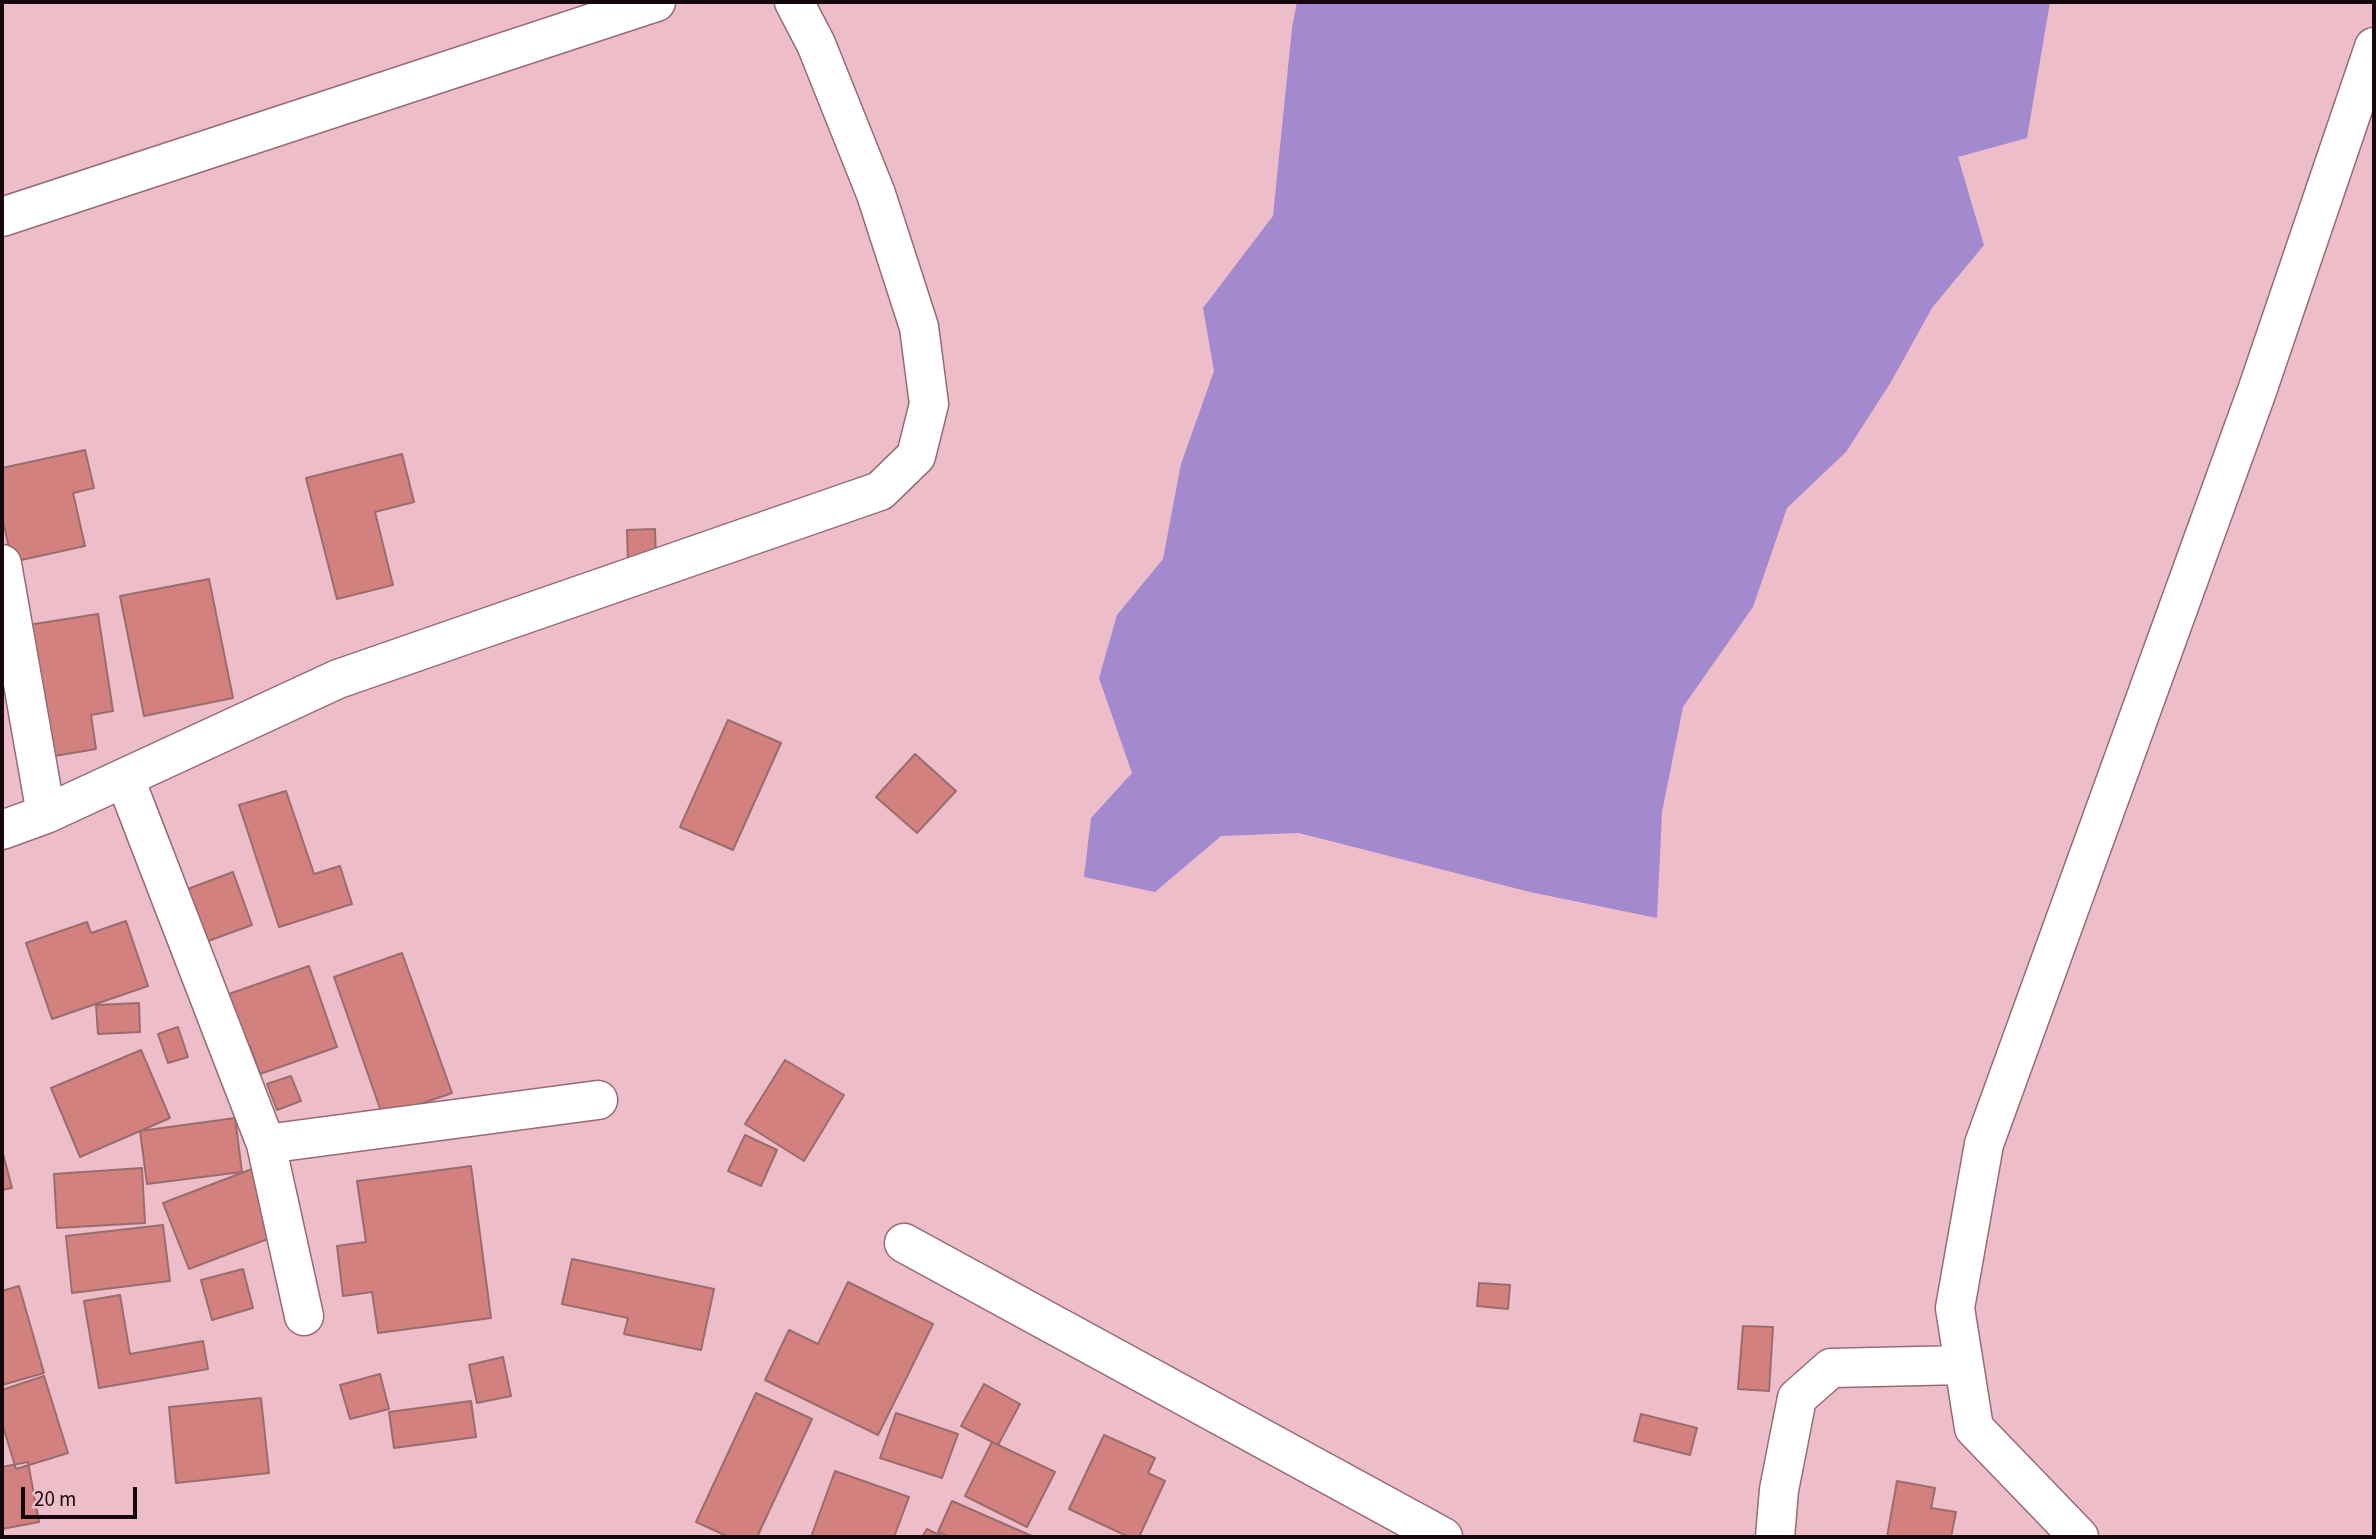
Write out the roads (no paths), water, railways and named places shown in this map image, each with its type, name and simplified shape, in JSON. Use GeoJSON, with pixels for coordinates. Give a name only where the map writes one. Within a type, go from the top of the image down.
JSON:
{"type":"FeatureCollection","features":[{"type":"Feature","properties":{"kind":"street"},"geometry":{"type":"LineString","coordinates":[[2,217],[656,2]]}},
{"type":"Feature","properties":{"kind":"street"},"geometry":{"type":"LineString","coordinates":[[2,830],[125,779],[338,679],[880,491],[916,456],[929,404],[919,327],[877,194],[816,44],[794,2]]}},
{"type":"Feature","properties":{"kind":"street"},"geometry":{"type":"LineString","coordinates":[[2079,1537],[1974,1428],[1955,1308],[1984,1144],[2257,391],[2374,47]]}},
{"type":"Feature","properties":{"kind":"street"},"geometry":{"type":"LineString","coordinates":[[2,564],[46,814]]}},
{"type":"Feature","properties":{"kind":"street"},"geometry":{"type":"LineString","coordinates":[[125,779],[265,1144],[303,1316]]}},
{"type":"Feature","properties":{"kind":"street"},"geometry":{"type":"LineString","coordinates":[[265,1144],[598,1100]]}},
{"type":"Feature","properties":{"kind":"street"},"geometry":{"type":"LineString","coordinates":[[904,1243],[1443,1537]]}},
{"type":"Feature","properties":{"kind":"street"},"geometry":{"type":"LineString","coordinates":[[1775,1537],[1779,1490],[1797,1398],[1831,1368],[1964,1364]]}}]}
